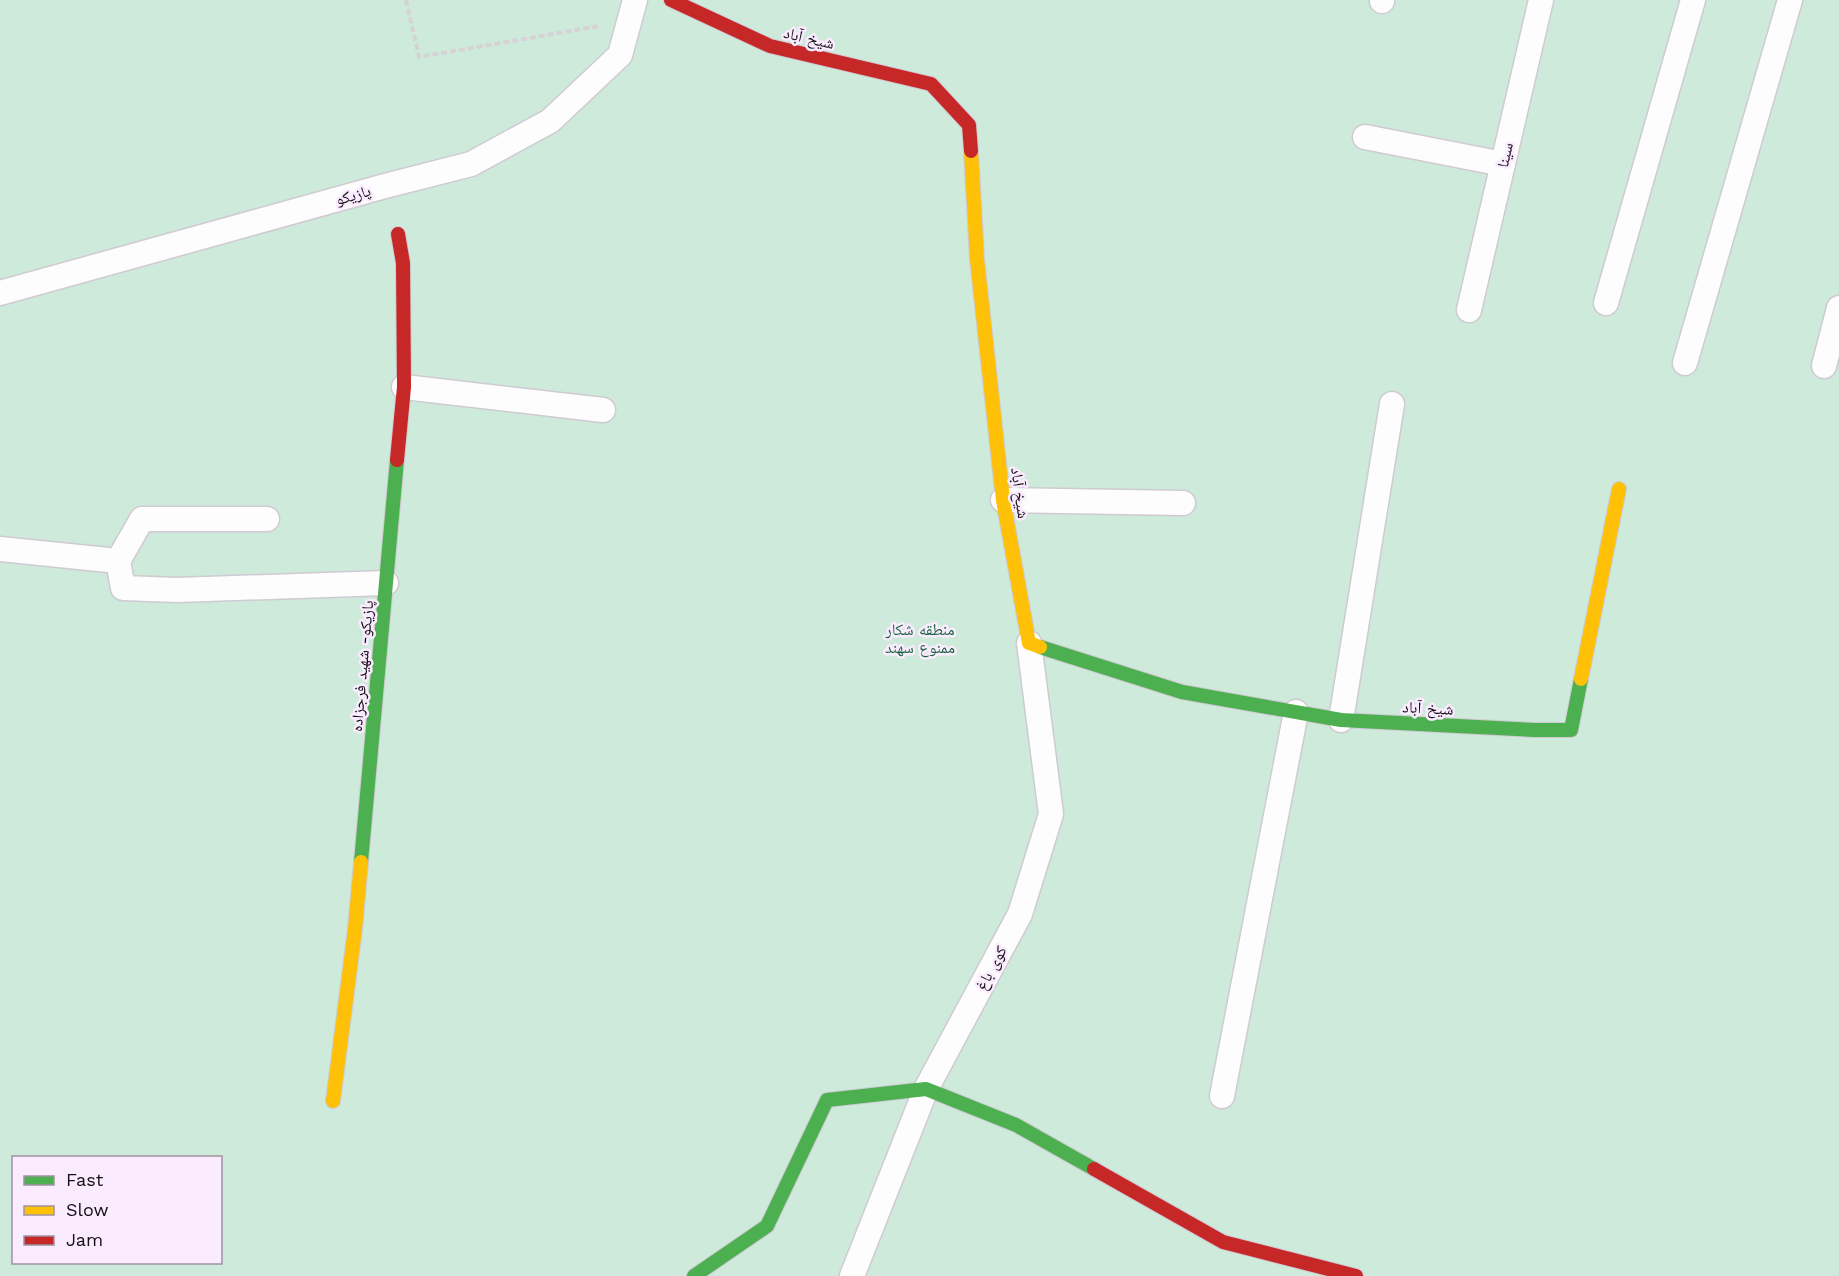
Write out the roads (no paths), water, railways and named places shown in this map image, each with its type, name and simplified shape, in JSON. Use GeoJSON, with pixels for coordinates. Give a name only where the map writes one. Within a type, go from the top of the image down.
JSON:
{"type":"FeatureCollection","features":[{"type":"Feature","properties":{"kind":"street","name":"شیخ آباد"},"geometry":{"type":"LineString","coordinates":[[671,0],[770,46],[931,84],[969,125],[977,259],[1003,500],[1029,643],[1182,692],[1341,720],[1571,730],[1619,489]]}},
{"type":"Feature","properties":{"kind":"street","name":"سینا"},"geometry":{"type":"LineString","coordinates":[[1469,310],[1541,0]]}},
{"type":"Feature","properties":{"kind":"street"},"geometry":{"type":"LineString","coordinates":[[1606,303],[1693,0]]}},
{"type":"Feature","properties":{"kind":"street"},"geometry":{"type":"LineString","coordinates":[[1685,363],[1790,0]]}},
{"type":"Feature","properties":{"kind":"street","name":"پازیکو"},"geometry":{"type":"LineString","coordinates":[[0,293],[471,164],[550,122],[620,55],[632,10]]}},
{"type":"Feature","properties":{"kind":"street"},"geometry":{"type":"LineString","coordinates":[[1365,138],[1503,164]]}},
{"type":"Feature","properties":{"kind":"street","name":"پازیکو- شهید فرجزاده"},"geometry":{"type":"LineString","coordinates":[[333,1101],[355,929],[404,387],[403,263],[398,234]]}},
{"type":"Feature","properties":{"kind":"street"},"geometry":{"type":"LineString","coordinates":[[1824,366],[1839,308]]}},
{"type":"Feature","properties":{"kind":"street"},"geometry":{"type":"LineString","coordinates":[[404,387],[603,410]]}},
{"type":"Feature","properties":{"kind":"street"},"geometry":{"type":"LineString","coordinates":[[1341,720],[1392,404]]}},
{"type":"Feature","properties":{"kind":"street"},"geometry":{"type":"LineString","coordinates":[[1003,500],[1183,503]]}},
{"type":"Feature","properties":{"kind":"street"},"geometry":{"type":"LineString","coordinates":[[267,519],[142,519],[118,561],[123,588],[177,590],[386,584]]}},
{"type":"Feature","properties":{"kind":"street"},"geometry":{"type":"LineString","coordinates":[[0,549],[118,561]]}},
{"type":"Feature","properties":{"kind":"street","name":"کوی باغ"},"geometry":{"type":"LineString","coordinates":[[852,1276],[926,1089],[1020,914],[1051,814],[1029,643]]}},
{"type":"Feature","properties":{"kind":"street"},"geometry":{"type":"LineString","coordinates":[[1222,1096],[1296,712]]}},
{"type":"Feature","properties":{"kind":"street"},"geometry":{"type":"LineString","coordinates":[[694,1276],[767,1226],[827,1100],[926,1089],[1016,1125],[1223,1242],[1356,1276]]}},
{"type":"Feature","properties":{"kind":"park label","name":"منطقه شکار ممنوع سهند"},"geometry":{"type":"Point","coordinates":[920,638]}}]}
